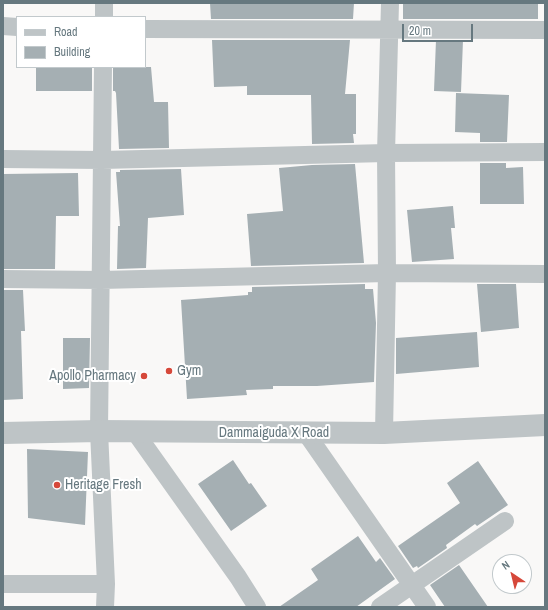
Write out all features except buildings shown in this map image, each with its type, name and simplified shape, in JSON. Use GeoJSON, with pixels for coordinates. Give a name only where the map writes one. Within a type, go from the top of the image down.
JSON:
{"type":"FeatureCollection","features":[{"type":"Feature","properties":{"kind":"street"},"geometry":{"type":"LineString","coordinates":[[104,3],[104,16]]}},
{"type":"Feature","properties":{"kind":"street"},"geometry":{"type":"LineString","coordinates":[[384,433],[387,273],[386,153],[390,3]]}},
{"type":"Feature","properties":{"kind":"street"},"geometry":{"type":"LineString","coordinates":[[3,26],[16,27]]}},
{"type":"Feature","properties":{"kind":"street"},"geometry":{"type":"LineString","coordinates":[[146,29],[545,30]]}},
{"type":"Feature","properties":{"kind":"street"},"geometry":{"type":"LineString","coordinates":[[103,68],[99,431],[106,584],[105,607]]}},
{"type":"Feature","properties":{"kind":"street"},"geometry":{"type":"LineString","coordinates":[[3,159],[102,160],[386,153],[545,152]]}},
{"type":"Feature","properties":{"kind":"street"},"geometry":{"type":"LineString","coordinates":[[3,279],[101,280],[387,273],[545,274]]}},
{"type":"Feature","properties":{"kind":"street","name":"Dammaiguda X Road"},"geometry":{"type":"LineString","coordinates":[[3,433],[99,431],[384,433],[545,425]]}},
{"type":"Feature","properties":{"kind":"street"},"geometry":{"type":"LineString","coordinates":[[135,432],[238,577],[257,607]]}},
{"type":"Feature","properties":{"kind":"street"},"geometry":{"type":"LineString","coordinates":[[306,433],[427,607]]}},
{"type":"Feature","properties":{"kind":"street"},"geometry":{"type":"LineString","coordinates":[[380,607],[505,521]]}},
{"type":"Feature","properties":{"kind":"street"},"geometry":{"type":"LineString","coordinates":[[3,584],[106,584]]}},
{"type":"Feature","properties":{"kind":"place","name":"Gym"},"geometry":{"type":"Point","coordinates":[169,371]}},
{"type":"Feature","properties":{"kind":"place","name":"Apollo Pharmacy"},"geometry":{"type":"Point","coordinates":[144,376]}},
{"type":"Feature","properties":{"kind":"place","name":"Heritage Fresh"},"geometry":{"type":"Point","coordinates":[57,485]}}]}
